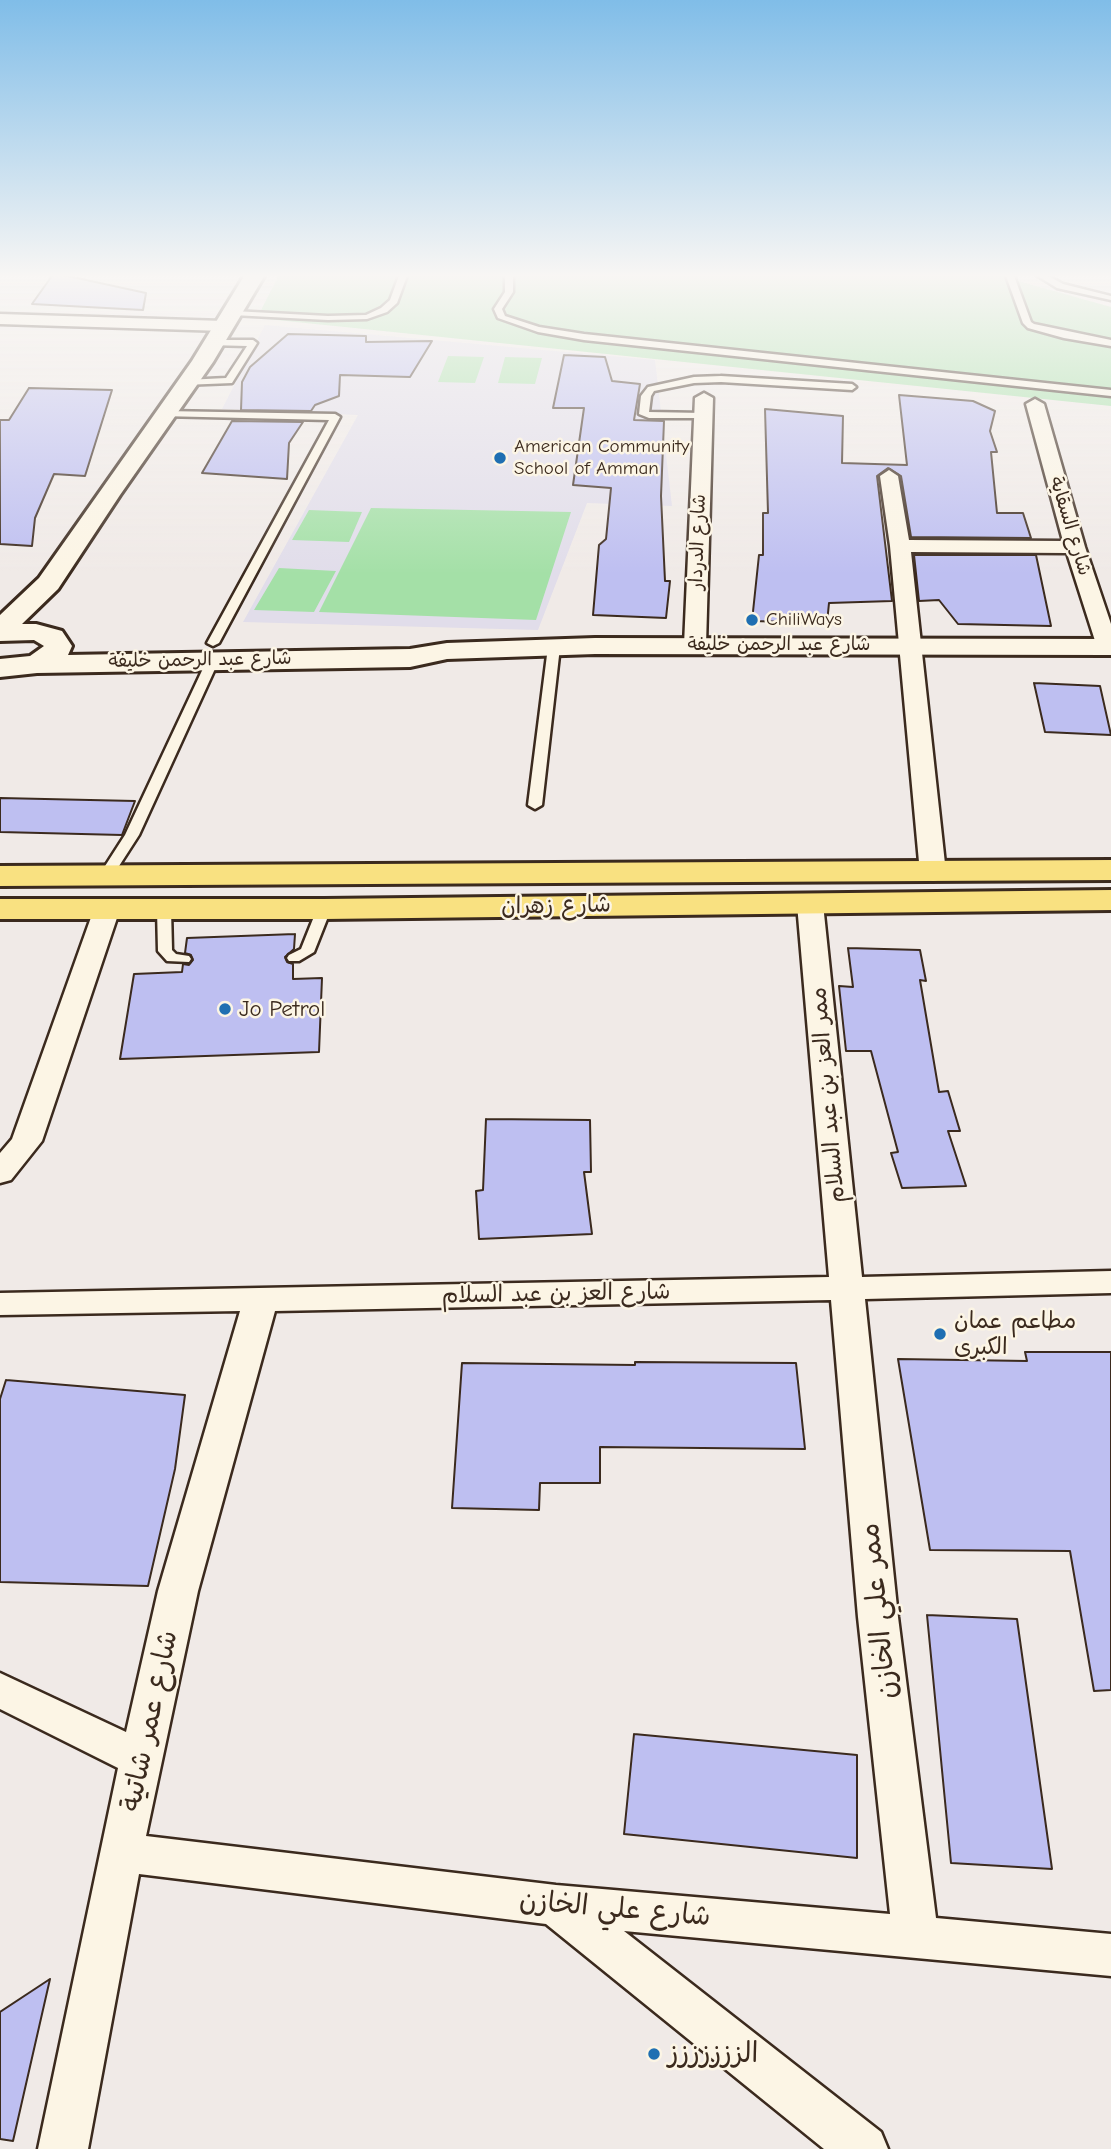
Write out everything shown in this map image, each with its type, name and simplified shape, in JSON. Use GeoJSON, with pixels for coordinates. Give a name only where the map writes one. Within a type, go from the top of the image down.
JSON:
{"type":"FeatureCollection","features":[{"type":"Feature","properties":{"kind":"main road","name":"شارع زهران"},"geometry":{"type":"LineString","coordinates":[[0,909],[106,893],[1111,870]]}},
{"type":"Feature","properties":{"kind":"main road","name":"شارع زهران"},"geometry":{"type":"LineString","coordinates":[[0,876],[106,893],[164,909],[1111,900]]}},
{"type":"Feature","properties":{"kind":"street"},"geometry":{"type":"LineString","coordinates":[[0,631],[49,583],[192,373]]}},
{"type":"Feature","properties":{"kind":"street","name":"شارع السقاية"},"geometry":{"type":"LineString","coordinates":[[1035,404],[1075,547],[1109,647]]}},
{"type":"Feature","properties":{"kind":"street","name":"شارع الدردار"},"geometry":{"type":"LineString","coordinates":[[695,645],[704,407]]}},
{"type":"Feature","properties":{"kind":"street"},"geometry":{"type":"LineString","coordinates":[[888,476],[900,546],[933,873]]}},
{"type":"Feature","properties":{"kind":"street"},"geometry":{"type":"LineString","coordinates":[[900,546],[1075,547]]}},
{"type":"Feature","properties":{"kind":"street"},"geometry":{"type":"LineString","coordinates":[[0,687],[20,666],[55,653],[49,583]]}},
{"type":"Feature","properties":{"kind":"street","name":"شارع عبد الرحمن خليفة"},"geometry":{"type":"LineString","coordinates":[[0,631],[23,630],[52,637],[213,652],[410,657],[447,651],[554,647],[1109,647]]}},
{"type":"Feature","properties":{"kind":"street","name":"شارع عبد الرحمن خليفة"},"geometry":{"type":"LineString","coordinates":[[20,666],[213,652]]}},
{"type":"Feature","properties":{"kind":"street"},"geometry":{"type":"LineString","coordinates":[[0,1173],[15,1158],[30,1133],[106,893]]}},
{"type":"Feature","properties":{"kind":"street","name":"ممر العز بن عبد السلام"},"geometry":{"type":"LineString","coordinates":[[810,904],[846,1287]]}},
{"type":"Feature","properties":{"kind":"street","name":"شارع العز بن عبد السلام"},"geometry":{"type":"LineString","coordinates":[[0,1304],[1111,1282]]}},
{"type":"Feature","properties":{"kind":"street","name":"ممر علي الخازن"},"geometry":{"type":"LineString","coordinates":[[846,1287],[878,1617],[915,1935]]}},
{"type":"Feature","properties":{"kind":"street","name":"شارع عمر شاتية"},"geometry":{"type":"LineString","coordinates":[[63,2149],[121,1852],[178,1591],[261,1299]]}},
{"type":"Feature","properties":{"kind":"street"},"geometry":{"type":"LineString","coordinates":[[0,1690],[141,1759]]}},
{"type":"Feature","properties":{"kind":"street","name":"شارع علي الخازن"},"geometry":{"type":"LineString","coordinates":[[121,1852],[556,1905],[915,1935],[1111,1955]]}},
{"type":"Feature","properties":{"kind":"street"},"geometry":{"type":"LineString","coordinates":[[556,1905],[863,2149]]}},
{"type":"Feature","properties":{"kind":"lane"},"geometry":{"type":"LineString","coordinates":[[186,383],[229,381],[234,373]]}},
{"type":"Feature","properties":{"kind":"lane"},"geometry":{"type":"LineString","coordinates":[[925,373],[1111,393]]}},
{"type":"Feature","properties":{"kind":"lane"},"geometry":{"type":"LineString","coordinates":[[704,407],[644,414],[646,396],[651,389],[694,380],[721,379],[852,387]]}},
{"type":"Feature","properties":{"kind":"lane"},"geometry":{"type":"LineString","coordinates":[[106,893],[213,652],[335,417],[164,414]]}},
{"type":"Feature","properties":{"kind":"lane"},"geometry":{"type":"LineString","coordinates":[[535,805],[554,647]]}},
{"type":"Feature","properties":{"kind":"lane"},"geometry":{"type":"LineString","coordinates":[[164,909],[165,951],[172,958],[184,959]]}},
{"type":"Feature","properties":{"kind":"lane"},"geometry":{"type":"LineString","coordinates":[[294,958],[307,952],[324,909]]}},
{"type":"Feature","properties":{"kind":"shaded area","name":"American Community School of Amman"},"geometry":{"type":"Polygon","coordinates":[[[240,373],[657,373],[672,506],[587,503],[538,630],[243,622],[358,415],[222,409],[240,373]]]}},
{"type":"Feature","properties":{"kind":"green space"},"geometry":{"type":"Polygon","coordinates":[[[441,373],[478,373],[475,383],[438,382],[441,373]]]}},
{"type":"Feature","properties":{"kind":"green space"},"geometry":{"type":"Polygon","coordinates":[[[501,373],[538,373],[535,384],[498,383],[501,373]]]}},
{"type":"Feature","properties":{"kind":"green space"},"geometry":{"type":"Polygon","coordinates":[[[794,373],[1111,373],[1111,406],[794,373]]]}},
{"type":"Feature","properties":{"kind":"green space"},"geometry":{"type":"Polygon","coordinates":[[[371,508],[571,512],[536,620],[319,612],[371,508]]]}},
{"type":"Feature","properties":{"kind":"green space"},"geometry":{"type":"Polygon","coordinates":[[[309,510],[362,512],[349,542],[292,540],[309,510]]]}},
{"type":"Feature","properties":{"kind":"green space"},"geometry":{"type":"Polygon","coordinates":[[[279,568],[336,571],[314,612],[254,610],[279,568]]]}},
{"type":"Feature","properties":{"kind":"building"},"geometry":{"type":"Polygon","coordinates":[[[247,373],[412,373],[410,377],[340,375],[339,396],[315,405],[311,411],[241,410],[242,382],[247,373]]]}},
{"type":"Feature","properties":{"kind":"building"},"geometry":{"type":"Polygon","coordinates":[[[560,373],[610,373],[612,381],[640,384],[634,420],[664,421],[661,496],[665,581],[670,581],[666,618],[593,615],[599,545],[606,539],[611,488],[573,485],[584,408],[553,408],[560,373]]]}},
{"type":"Feature","properties":{"kind":"building"},"geometry":{"type":"Polygon","coordinates":[[[29,388],[112,390],[85,476],[54,474],[35,518],[32,546],[0,544],[0,420],[9,420],[29,388]]]}},
{"type":"Feature","properties":{"kind":"building"},"geometry":{"type":"Polygon","coordinates":[[[899,395],[973,401],[995,411],[990,431],[997,452],[991,452],[997,513],[1023,513],[1031,538],[911,537],[901,476],[888,468],[877,476],[892,601],[829,603],[827,623],[752,621],[759,555],[763,555],[763,513],[768,513],[765,409],[843,416],[842,463],[907,465],[899,395]]]}},
{"type":"Feature","properties":{"kind":"building"},"geometry":{"type":"Polygon","coordinates":[[[232,421],[303,422],[289,443],[287,479],[202,473],[232,421]]]}},
{"type":"Feature","properties":{"kind":"building"},"geometry":{"type":"Polygon","coordinates":[[[914,555],[1036,555],[1051,626],[958,624],[939,600],[919,601],[914,555]]]}},
{"type":"Feature","properties":{"kind":"building"},"geometry":{"type":"Polygon","coordinates":[[[1034,683],[1100,686],[1111,735],[1045,732],[1034,683]]]}},
{"type":"Feature","properties":{"kind":"building"},"geometry":{"type":"Polygon","coordinates":[[[0,798],[135,801],[122,835],[0,832],[0,798]]]}},
{"type":"Feature","properties":{"kind":"building","name":"Jo Petrol"},"geometry":{"type":"Polygon","coordinates":[[[295,934],[294,949],[285,957],[287,962],[293,964],[293,979],[322,978],[319,1052],[120,1059],[134,974],[182,972],[183,964],[189,965],[193,960],[191,955],[185,953],[187,938],[295,934]]]}},
{"type":"Feature","properties":{"kind":"building"},"geometry":{"type":"Polygon","coordinates":[[[848,948],[920,950],[926,981],[920,980],[939,1092],[948,1091],[960,1131],[948,1131],[966,1186],[902,1188],[891,1153],[898,1152],[871,1051],[846,1051],[839,986],[853,987],[848,948]]]}},
{"type":"Feature","properties":{"kind":"building"},"geometry":{"type":"Polygon","coordinates":[[[486,1119],[590,1120],[591,1172],[584,1172],[592,1234],[479,1239],[476,1191],[483,1190],[486,1119]]]}},
{"type":"Feature","properties":{"kind":"building"},"geometry":{"type":"Polygon","coordinates":[[[1025,1352],[1111,1352],[1111,1690],[1094,1691],[1070,1551],[930,1550],[898,1359],[1027,1361],[1025,1352]]]}},
{"type":"Feature","properties":{"kind":"building"},"geometry":{"type":"Polygon","coordinates":[[[635,1362],[796,1363],[805,1449],[600,1447],[600,1483],[540,1483],[539,1510],[452,1508],[462,1363],[635,1365],[635,1362]]]}},
{"type":"Feature","properties":{"kind":"building"},"geometry":{"type":"Polygon","coordinates":[[[6,1380],[185,1395],[175,1469],[148,1586],[0,1582],[0,1399],[6,1380]]]}},
{"type":"Feature","properties":{"kind":"building"},"geometry":{"type":"Polygon","coordinates":[[[927,1615],[1017,1619],[1052,1869],[951,1863],[927,1615]]]}},
{"type":"Feature","properties":{"kind":"building"},"geometry":{"type":"Polygon","coordinates":[[[634,1734],[857,1755],[857,1858],[624,1834],[634,1734]]]}},
{"type":"Feature","properties":{"kind":"building"},"geometry":{"type":"Polygon","coordinates":[[[50,1979],[13,2141],[0,2139],[0,2012],[50,1979]]]}},
{"type":"Feature","properties":{"kind":"place","name":"American Community School of Amman"},"geometry":{"type":"Point","coordinates":[500,458]}},
{"type":"Feature","properties":{"kind":"place","name":"ChiliWays"},"geometry":{"type":"Point","coordinates":[752,620]}},
{"type":"Feature","properties":{"kind":"place","name":"Jo Petrol"},"geometry":{"type":"Point","coordinates":[225,1009]}},
{"type":"Feature","properties":{"kind":"place","name":"مطاعم عمان الكبرى"},"geometry":{"type":"Point","coordinates":[940,1334]}},
{"type":"Feature","properties":{"kind":"place","name":"الززززززز"},"geometry":{"type":"Point","coordinates":[654,2054]}}]}
